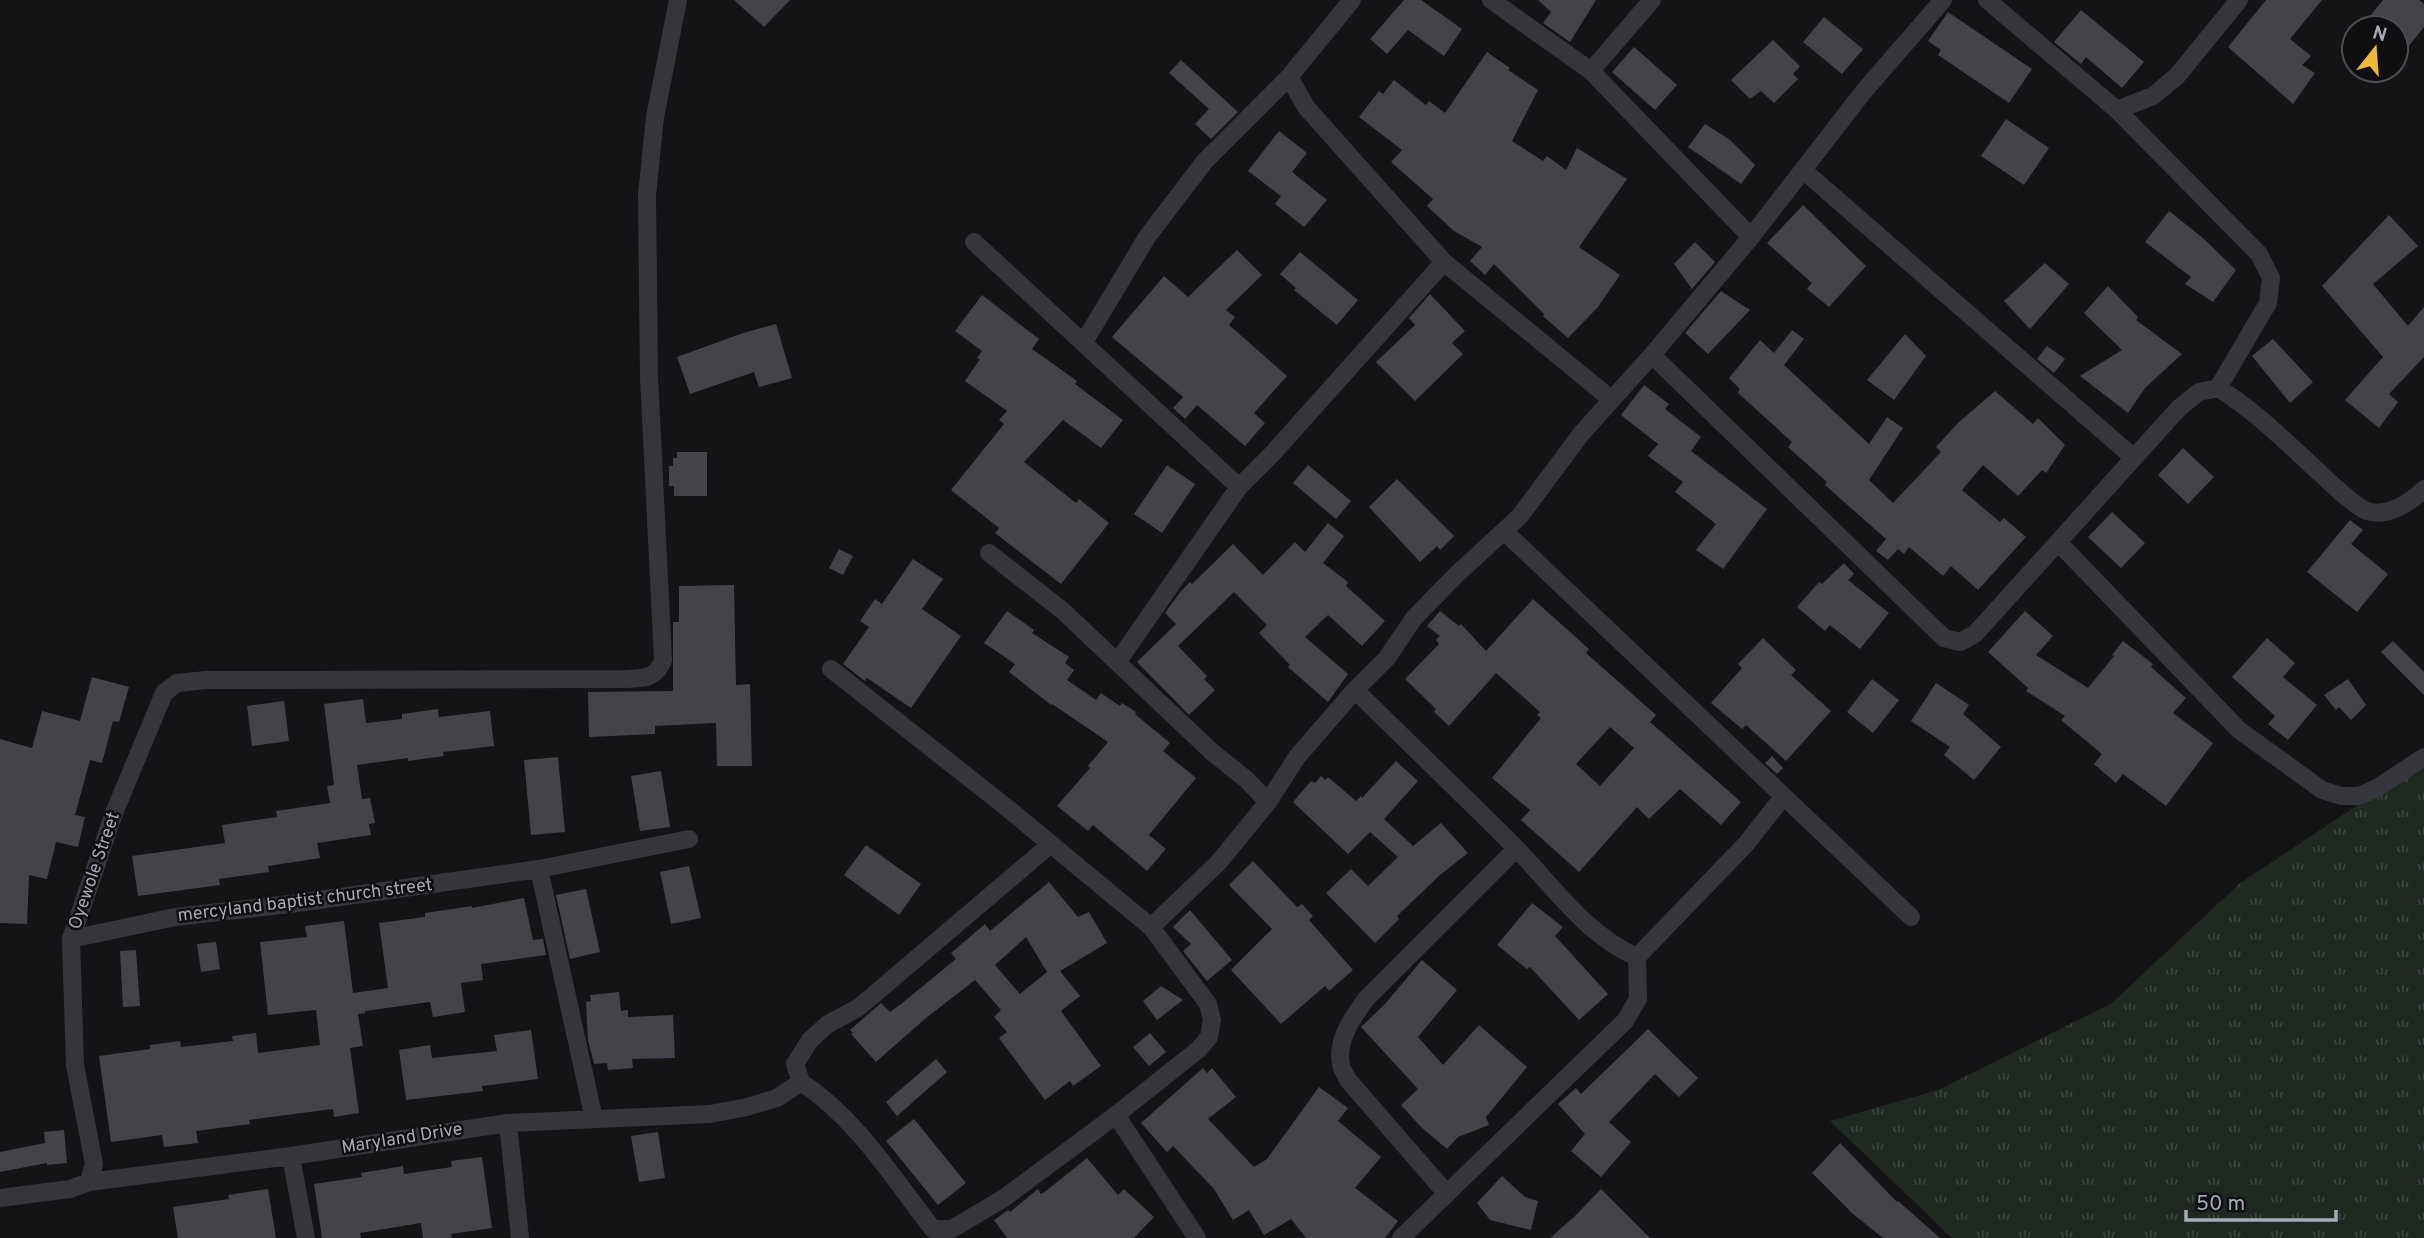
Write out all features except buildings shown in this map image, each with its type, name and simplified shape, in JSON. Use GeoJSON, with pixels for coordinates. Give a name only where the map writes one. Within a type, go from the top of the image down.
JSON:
{"type":"FeatureCollection","features":[{"type":"Feature","properties":{"kind":"street","name":"Oyewole Street"},"geometry":{"type":"LineString","coordinates":[[89,1182],[94,1164],[75,1065],[71,939],[114,813],[164,693],[177,683],[206,680],[626,679],[650,678],[660,669],[663,660],[649,377],[647,195],[655,117],[678,0]]}},
{"type":"Feature","properties":{"kind":"street"},"geometry":{"type":"LineString","coordinates":[[1084,342],[1146,237],[1205,161],[1289,77],[1352,0]]}},
{"type":"Feature","properties":{"kind":"street"},"geometry":{"type":"LineString","coordinates":[[1491,0],[1591,71],[1751,237]]}},
{"type":"Feature","properties":{"kind":"street"},"geometry":{"type":"LineString","coordinates":[[1591,71],[1652,0]]}},
{"type":"Feature","properties":{"kind":"street"},"geometry":{"type":"LineString","coordinates":[[1151,927],[1219,862],[1268,802],[1297,757],[1355,690],[1387,658],[1415,618],[1455,576],[1520,516],[1581,434],[1751,237],[1864,91],[1944,0]]}},
{"type":"Feature","properties":{"kind":"street"},"geometry":{"type":"LineString","coordinates":[[1987,0],[2117,110],[2259,254],[2271,278],[2268,303],[2218,388]]}},
{"type":"Feature","properties":{"kind":"street"},"geometry":{"type":"LineString","coordinates":[[2117,110],[2153,96],[2177,76],[2239,0]]}},
{"type":"Feature","properties":{"kind":"street"},"geometry":{"type":"LineString","coordinates":[[1289,77],[1306,107],[1444,262],[1612,400]]}},
{"type":"Feature","properties":{"kind":"street"},"geometry":{"type":"LineString","coordinates":[[1803,170],[2134,458]]}},
{"type":"Feature","properties":{"kind":"street"},"geometry":{"type":"LineString","coordinates":[[974,242],[1239,487]]}},
{"type":"Feature","properties":{"kind":"street"},"geometry":{"type":"LineString","coordinates":[[1118,661],[1239,487],[1273,453],[1444,262]]}},
{"type":"Feature","properties":{"kind":"street"},"geometry":{"type":"LineString","coordinates":[[1651,355],[1944,638],[1960,642],[1975,634],[2134,458],[2199,391],[2218,388],[2240,401],[2334,486],[2367,511],[2385,512],[2414,500],[2424,489]]}},
{"type":"Feature","properties":{"kind":"street"},"geometry":{"type":"LineString","coordinates":[[1504,531],[1911,917]]}},
{"type":"Feature","properties":{"kind":"street"},"geometry":{"type":"LineString","coordinates":[[2058,542],[2239,730],[2322,790],[2341,796],[2359,796],[2424,757]]}},
{"type":"Feature","properties":{"kind":"street"},"geometry":{"type":"LineString","coordinates":[[989,553],[1063,611],[1212,752],[1247,779],[1268,802]]}},
{"type":"Feature","properties":{"kind":"street"},"geometry":{"type":"LineString","coordinates":[[831,669],[1051,844],[1151,927],[1208,1004],[1212,1020],[1209,1037],[1199,1049],[1116,1115],[1004,1198],[952,1229],[931,1234],[852,1126],[817,1093],[801,1082],[795,1064],[810,1040],[828,1024],[859,1008],[1051,844]]}},
{"type":"Feature","properties":{"kind":"street"},"geometry":{"type":"LineString","coordinates":[[1355,690],[1516,849],[1576,913],[1617,948],[1637,957]]}},
{"type":"Feature","properties":{"kind":"street"},"geometry":{"type":"LineString","coordinates":[[1401,1238],[1625,1021],[1637,999],[1637,957],[1746,844],[1783,797]]}},
{"type":"Feature","properties":{"kind":"street","name":"mercyland baptist church street"},"geometry":{"type":"LineString","coordinates":[[71,939],[175,917],[540,870],[689,839]]}},
{"type":"Feature","properties":{"kind":"street"},"geometry":{"type":"LineString","coordinates":[[1447,1194],[1348,1080],[1340,1063],[1343,1039],[1366,999],[1516,849]]}},
{"type":"Feature","properties":{"kind":"street"},"geometry":{"type":"LineString","coordinates":[[540,870],[594,1119]]}},
{"type":"Feature","properties":{"kind":"street","name":"Maryland Drive"},"geometry":{"type":"LineString","coordinates":[[0,1198],[70,1189],[89,1182],[291,1156],[508,1123],[710,1114],[747,1108],[777,1098],[801,1082]]}},
{"type":"Feature","properties":{"kind":"street"},"geometry":{"type":"LineString","coordinates":[[1116,1115],[1197,1238]]}},
{"type":"Feature","properties":{"kind":"street"},"geometry":{"type":"LineString","coordinates":[[508,1123],[520,1238]]}},
{"type":"Feature","properties":{"kind":"street"},"geometry":{"type":"LineString","coordinates":[[291,1156],[306,1238]]}},
{"type":"Feature","properties":{"kind":"green space"},"geometry":{"type":"Polygon","coordinates":[[[2424,761],[2424,1238],[1952,1238],[1830,1121],[1938,1090],[2112,1003],[2239,884],[2424,761]]]}}]}
